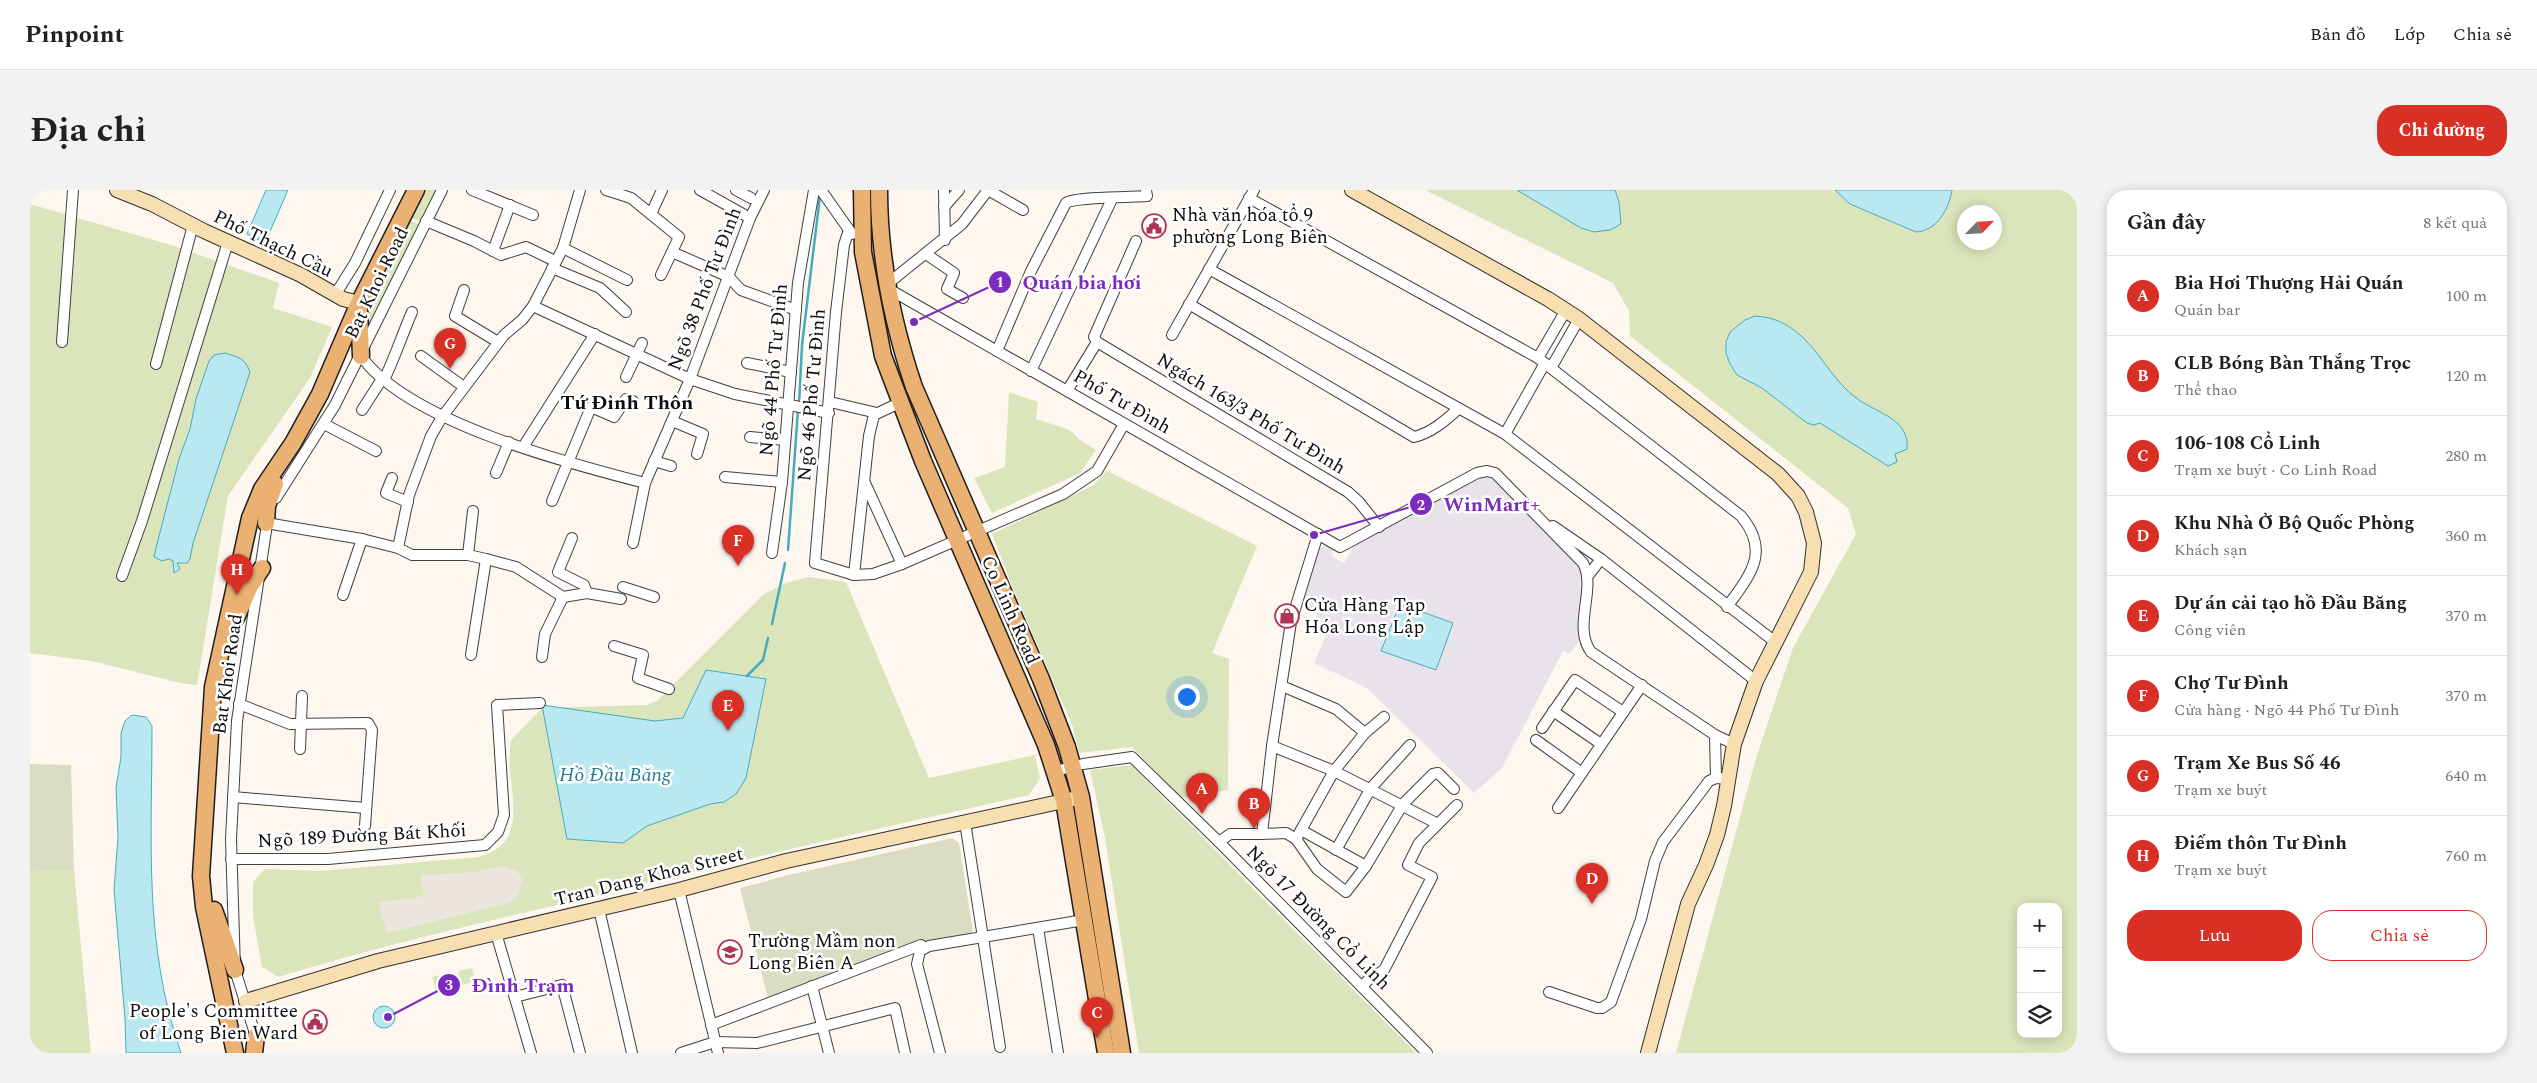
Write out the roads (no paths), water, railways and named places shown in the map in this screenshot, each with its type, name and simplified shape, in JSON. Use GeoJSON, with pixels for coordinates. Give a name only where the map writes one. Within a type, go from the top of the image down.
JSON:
{"type":"FeatureCollection","features":[{"type":"Feature","properties":{"kind":"main road"},"geometry":{"type":"LineString","coordinates":[[235,1053],[204,907],[202,876],[214,687],[255,503],[293,443],[320,394],[359,303],[416,190]]}},
{"type":"Feature","properties":{"kind":"main road","name":"Co Linh Road"},"geometry":{"type":"LineString","coordinates":[[862,190],[863,252],[884,356],[899,403],[1056,771],[1064,801],[1106,1053]]}},
{"type":"Feature","properties":{"kind":"main road","name":"Co Linh Road"},"geometry":{"type":"LineString","coordinates":[[880,190],[882,253],[886,286],[899,342],[914,387],[1041,679],[1074,766],[1081,797],[1122,1053]]}},
{"type":"Feature","properties":{"kind":"main road"},"geometry":{"type":"LineString","coordinates":[[359,303],[361,356]]}},
{"type":"Feature","properties":{"kind":"main road"},"geometry":{"type":"LineString","coordinates":[[266,523],[270,493],[293,443]]}},
{"type":"Feature","properties":{"kind":"main road"},"geometry":{"type":"LineString","coordinates":[[221,655],[250,586],[262,568]]}},
{"type":"Feature","properties":{"kind":"main road"},"geometry":{"type":"LineString","coordinates":[[202,876],[235,970]]}},
{"type":"Feature","properties":{"kind":"main road"},"geometry":{"type":"LineString","coordinates":[[254,1053],[256,1036]]}},
{"type":"Feature","properties":{"kind":"street"},"geometry":{"type":"LineString","coordinates":[[62,342],[73,190]]}},
{"type":"Feature","properties":{"kind":"street","name":"Phố Thạch Cầu"},"geometry":{"type":"LineString","coordinates":[[117,190],[137,197],[301,276],[335,295],[359,303]]}},
{"type":"Feature","properties":{"kind":"street"},"geometry":{"type":"LineString","coordinates":[[335,295],[355,263],[390,190]]}},
{"type":"Feature","properties":{"kind":"street","name":"Bat Khoi Road"},"geometry":{"type":"LineString","coordinates":[[260,1053],[246,1001],[235,970],[231,859],[239,704],[262,568],[266,523],[276,498],[324,424],[361,356],[442,190]]}},
{"type":"Feature","properties":{"kind":"street"},"geometry":{"type":"LineString","coordinates":[[472,190],[533,214]]}},
{"type":"Feature","properties":{"kind":"street"},"geometry":{"type":"LineString","coordinates":[[398,548],[408,502],[431,436],[442,417],[498,342],[534,306],[563,248],[580,190]]}},
{"type":"Feature","properties":{"kind":"street"},"geometry":{"type":"LineString","coordinates":[[606,190],[631,198],[679,237],[661,275]]}},
{"type":"Feature","properties":{"kind":"street"},"geometry":{"type":"LineString","coordinates":[[651,214],[662,190]]}},
{"type":"Feature","properties":{"kind":"street"},"geometry":{"type":"LineString","coordinates":[[700,190],[750,218]]}},
{"type":"Feature","properties":{"kind":"street"},"geometry":{"type":"LineString","coordinates":[[736,190],[751,198]]}},
{"type":"Feature","properties":{"kind":"street","name":"Ngõ 38 Phố Tư Đình"},"geometry":{"type":"LineString","coordinates":[[633,543],[644,483],[690,379],[750,218],[764,190]]}},
{"type":"Feature","properties":{"kind":"street"},"geometry":{"type":"LineString","coordinates":[[819,190],[863,252]]}},
{"type":"Feature","properties":{"kind":"street","name":"Ngõ 44 Phố Tư Đình"},"geometry":{"type":"LineString","coordinates":[[772,553],[791,405],[791,372],[798,283],[819,190]]}},
{"type":"Feature","properties":{"kind":"street"},"geometry":{"type":"LineString","coordinates":[[944,190],[945,240]]}},
{"type":"Feature","properties":{"kind":"street"},"geometry":{"type":"LineString","coordinates":[[944,207],[960,190]]}},
{"type":"Feature","properties":{"kind":"street"},"geometry":{"type":"LineString","coordinates":[[886,286],[945,240],[962,224],[988,190],[1023,210]]}},
{"type":"Feature","properties":{"kind":"street"},"geometry":{"type":"LineString","coordinates":[[997,351],[1031,271],[1063,209],[1070,200],[1078,198],[1112,199],[1147,196],[1146,190]]}},
{"type":"Feature","properties":{"kind":"street"},"geometry":{"type":"LineString","coordinates":[[1352,190],[1579,319],[1766,464],[1798,496],[1812,527],[1813,558],[1806,584],[1774,641],[1756,681],[1722,779],[1717,835],[1688,904],[1648,1053]]}},
{"type":"Feature","properties":{"kind":"street"},"geometry":{"type":"LineString","coordinates":[[1172,334],[1251,194],[1545,363],[1741,516],[1750,527],[1758,551],[1754,564],[1744,583],[1727,607]]}},
{"type":"Feature","properties":{"kind":"street"},"geometry":{"type":"LineString","coordinates":[[1031,370],[1112,199]]}},
{"type":"Feature","properties":{"kind":"street"},"geometry":{"type":"LineString","coordinates":[[493,251],[510,205]]}},
{"type":"Feature","properties":{"kind":"street"},"geometry":{"type":"LineString","coordinates":[[426,221],[501,255],[526,247],[600,288],[626,312]]}},
{"type":"Feature","properties":{"kind":"street"},"geometry":{"type":"LineString","coordinates":[[156,364],[193,225]]}},
{"type":"Feature","properties":{"kind":"street","name":"Ngõ 46 Phố Tư Đình"},"geometry":{"type":"LineString","coordinates":[[849,230],[844,244],[836,312],[815,563],[854,575]]}},
{"type":"Feature","properties":{"kind":"street"},"geometry":{"type":"LineString","coordinates":[[1067,391],[1097,342],[1094,337],[1136,241]]}},
{"type":"Feature","properties":{"kind":"street"},"geometry":{"type":"LineString","coordinates":[[122,576],[142,521],[228,242]]}},
{"type":"Feature","properties":{"kind":"street"},"geometry":{"type":"LineString","coordinates":[[563,248],[627,280]]}},
{"type":"Feature","properties":{"kind":"street"},"geometry":{"type":"LineString","coordinates":[[672,252],[729,277],[741,290],[796,310]]}},
{"type":"Feature","properties":{"kind":"street"},"geometry":{"type":"LineString","coordinates":[[926,254],[954,273],[947,290],[963,298]]}},
{"type":"Feature","properties":{"kind":"street"},"geometry":{"type":"LineString","coordinates":[[1210,268],[1458,410],[1506,434],[1727,607],[1774,641]]}},
{"type":"Feature","properties":{"kind":"street","name":"Phố Tư Đình"},"geometry":{"type":"LineString","coordinates":[[886,286],[1340,548],[1379,527]]}},
{"type":"Feature","properties":{"kind":"street"},"geometry":{"type":"LineString","coordinates":[[464,290],[455,316],[498,342]]}},
{"type":"Feature","properties":{"kind":"street"},"geometry":{"type":"LineString","coordinates":[[1189,304],[1414,437],[1423,435],[1444,422],[1458,410]]}},
{"type":"Feature","properties":{"kind":"street"},"geometry":{"type":"LineString","coordinates":[[534,306],[690,379],[735,394],[804,408],[829,407],[877,413]]}},
{"type":"Feature","properties":{"kind":"street"},"geometry":{"type":"LineString","coordinates":[[1506,434],[1545,363],[1566,310]]}},
{"type":"Feature","properties":{"kind":"street"},"geometry":{"type":"LineString","coordinates":[[362,410],[398,353],[398,344],[412,312]]}},
{"type":"Feature","properties":{"kind":"street"},"geometry":{"type":"LineString","coordinates":[[1545,363],[1579,319]]}},
{"type":"Feature","properties":{"kind":"street"},"geometry":{"type":"LineString","coordinates":[[523,447],[595,334]]}},
{"type":"Feature","properties":{"kind":"street","name":"Ngách 163/3 Phố Tư Đình"},"geometry":{"type":"LineString","coordinates":[[1097,342],[1348,492],[1359,502],[1379,527]]}},
{"type":"Feature","properties":{"kind":"street"},"geometry":{"type":"LineString","coordinates":[[626,377],[642,343]]}},
{"type":"Feature","properties":{"kind":"street"},"geometry":{"type":"LineString","coordinates":[[361,356],[372,372],[442,417],[568,463],[644,483]]}},
{"type":"Feature","properties":{"kind":"street"},"geometry":{"type":"LineString","coordinates":[[421,356],[464,387]]}},
{"type":"Feature","properties":{"kind":"street"},"geometry":{"type":"LineString","coordinates":[[747,363],[791,372]]}},
{"type":"Feature","properties":{"kind":"street"},"geometry":{"type":"LineString","coordinates":[[552,501],[591,407],[614,417],[626,399],[633,401]]}},
{"type":"Feature","properties":{"kind":"street"},"geometry":{"type":"LineString","coordinates":[[899,403],[874,415],[868,436],[865,482],[854,575],[873,574],[902,564],[1063,494],[1084,481],[1102,465],[1124,424]]}},
{"type":"Feature","properties":{"kind":"street"},"geometry":{"type":"LineString","coordinates":[[672,421],[704,434],[697,454]]}},
{"type":"Feature","properties":{"kind":"street"},"geometry":{"type":"LineString","coordinates":[[324,424],[376,451]]}},
{"type":"Feature","properties":{"kind":"street"},"geometry":{"type":"LineString","coordinates":[[750,437],[786,440]]}},
{"type":"Feature","properties":{"kind":"street"},"geometry":{"type":"LineString","coordinates":[[496,473],[509,442]]}},
{"type":"Feature","properties":{"kind":"street"},"geometry":{"type":"LineString","coordinates":[[654,461],[671,466]]}},
{"type":"Feature","properties":{"kind":"street"},"geometry":{"type":"LineString","coordinates":[[1379,527],[1477,473],[1487,471],[1499,476],[1580,560],[1587,577],[1584,619],[1588,646],[1594,653],[1715,735],[1734,744]]}},
{"type":"Feature","properties":{"kind":"street"},"geometry":{"type":"LineString","coordinates":[[392,478],[386,493],[408,502]]}},
{"type":"Feature","properties":{"kind":"street"},"geometry":{"type":"LineString","coordinates":[[725,478],[782,482]]}},
{"type":"Feature","properties":{"kind":"street"},"geometry":{"type":"LineString","coordinates":[[865,482],[902,564]]}},
{"type":"Feature","properties":{"kind":"street"},"geometry":{"type":"LineString","coordinates":[[468,555],[473,511]]}},
{"type":"Feature","properties":{"kind":"street"},"geometry":{"type":"LineString","coordinates":[[1542,520],[1567,534],[1601,559],[1756,681]]}},
{"type":"Feature","properties":{"kind":"street"},"geometry":{"type":"LineString","coordinates":[[266,523],[362,539],[398,548],[412,555],[468,555],[516,567],[563,597],[587,594],[621,599]]}},
{"type":"Feature","properties":{"kind":"street"},"geometry":{"type":"LineString","coordinates":[[1262,834],[1272,746],[1291,622],[1318,534]]}},
{"type":"Feature","properties":{"kind":"street"},"geometry":{"type":"LineString","coordinates":[[572,538],[558,572],[584,585],[587,594]]}},
{"type":"Feature","properties":{"kind":"street"},"geometry":{"type":"LineString","coordinates":[[343,595],[362,539]]}},
{"type":"Feature","properties":{"kind":"street"},"geometry":{"type":"LineString","coordinates":[[471,655],[486,559]]}},
{"type":"Feature","properties":{"kind":"street"},"geometry":{"type":"LineString","coordinates":[[1587,577],[1601,559]]}},
{"type":"Feature","properties":{"kind":"street"},"geometry":{"type":"LineString","coordinates":[[623,587],[654,596]]}},
{"type":"Feature","properties":{"kind":"street"},"geometry":{"type":"LineString","coordinates":[[542,657],[545,634],[563,597]]}},
{"type":"Feature","properties":{"kind":"street"},"geometry":{"type":"LineString","coordinates":[[614,646],[644,655],[638,678],[669,688]]}},
{"type":"Feature","properties":{"kind":"street"},"geometry":{"type":"LineString","coordinates":[[1542,728],[1574,680],[1623,712]]}},
{"type":"Feature","properties":{"kind":"street"},"geometry":{"type":"LineString","coordinates":[[1558,808],[1642,685]]}},
{"type":"Feature","properties":{"kind":"street"},"geometry":{"type":"LineString","coordinates":[[1282,686],[1336,709],[1366,733]]}},
{"type":"Feature","properties":{"kind":"street"},"geometry":{"type":"LineString","coordinates":[[300,749],[302,696]]}},
{"type":"Feature","properties":{"kind":"street","name":"Ngõ 189 Đường Bát Khối"},"geometry":{"type":"LineString","coordinates":[[231,859],[328,859],[485,845],[498,832],[504,820],[498,705],[540,703]]}},
{"type":"Feature","properties":{"kind":"street"},"geometry":{"type":"LineString","coordinates":[[239,704],[290,724],[368,723],[372,730],[366,826]]}},
{"type":"Feature","properties":{"kind":"street"},"geometry":{"type":"LineString","coordinates":[[1554,711],[1601,744]]}},
{"type":"Feature","properties":{"kind":"street"},"geometry":{"type":"LineString","coordinates":[[1299,834],[1334,771],[1366,733],[1384,717]]}},
{"type":"Feature","properties":{"kind":"street"},"geometry":{"type":"LineString","coordinates":[[1715,735],[1722,779]]}},
{"type":"Feature","properties":{"kind":"street"},"geometry":{"type":"LineString","coordinates":[[1536,740],[1582,773]]}},
{"type":"Feature","properties":{"kind":"street"},"geometry":{"type":"LineString","coordinates":[[1336,850],[1371,788],[1410,745]]}},
{"type":"Feature","properties":{"kind":"street"},"geometry":{"type":"LineString","coordinates":[[1272,746],[1371,788],[1438,824]]}},
{"type":"Feature","properties":{"kind":"street","name":"Ngõ 17 Đường Cổ Linh"},"geometry":{"type":"LineString","coordinates":[[1056,771],[1074,766],[1132,757],[1219,842],[1427,1053]]}},
{"type":"Feature","properties":{"kind":"street"},"geometry":{"type":"LineString","coordinates":[[1299,834],[1317,869],[1346,892],[1366,866],[1403,804],[1433,774],[1438,774],[1454,789]]}},
{"type":"Feature","properties":{"kind":"street"},"geometry":{"type":"LineString","coordinates":[[1549,992],[1598,1008],[1602,1008],[1611,1002],[1641,919],[1655,861],[1662,842],[1709,781],[1722,779]]}},
{"type":"Feature","properties":{"kind":"street"},"geometry":{"type":"LineString","coordinates":[[233,797],[366,808]]}},
{"type":"Feature","properties":{"kind":"street","name":"Tran Dang Khoa Street"},"geometry":{"type":"LineString","coordinates":[[246,1001],[378,961],[679,890],[786,861],[1081,797]]}},
{"type":"Feature","properties":{"kind":"street"},"geometry":{"type":"LineString","coordinates":[[1362,987],[1368,980],[1384,970],[1432,877],[1408,865],[1419,843],[1457,805]]}},
{"type":"Feature","properties":{"kind":"street"},"geometry":{"type":"LineString","coordinates":[[965,822],[1000,1047]]}},
{"type":"Feature","properties":{"kind":"street"},"geometry":{"type":"LineString","coordinates":[[1219,842],[1230,834],[1299,834],[1336,850],[1366,866]]}},
{"type":"Feature","properties":{"kind":"street"},"geometry":{"type":"LineString","coordinates":[[679,890],[718,1053]]}},
{"type":"Feature","properties":{"kind":"street"},"geometry":{"type":"LineString","coordinates":[[599,909],[632,1053]]}},
{"type":"Feature","properties":{"kind":"street"},"geometry":{"type":"LineString","coordinates":[[940,1053],[917,957],[920,951],[928,946],[1084,920]]}},
{"type":"Feature","properties":{"kind":"street"},"geometry":{"type":"LineString","coordinates":[[1038,928],[1058,1053]]}},
{"type":"Feature","properties":{"kind":"street"},"geometry":{"type":"LineString","coordinates":[[496,933],[531,1053]]}},
{"type":"Feature","properties":{"kind":"street"},"geometry":{"type":"LineString","coordinates":[[711,1025],[921,945]]}},
{"type":"Feature","properties":{"kind":"street"},"geometry":{"type":"LineString","coordinates":[[515,997],[562,985],[580,1053]]}},
{"type":"Feature","properties":{"kind":"street"},"geometry":{"type":"LineString","coordinates":[[812,986],[829,1053]]}},
{"type":"Feature","properties":{"kind":"street"},"geometry":{"type":"LineString","coordinates":[[680,1053],[715,1042],[758,1048],[822,1026],[895,1008],[905,1053]]}},
{"type":"Feature","properties":{"kind":"water"},"geometry":{"type":"Polygon","coordinates":[[[266,190],[288,190],[265,243],[247,234],[266,190]]]}},
{"type":"Feature","properties":{"kind":"water"},"geometry":{"type":"Polygon","coordinates":[[[1517,190],[1615,190],[1619,202],[1621,224],[1610,230],[1594,232],[1581,228],[1517,190]]]}},
{"type":"Feature","properties":{"kind":"water"},"geometry":{"type":"Polygon","coordinates":[[[1835,190],[1952,190],[1941,218],[1930,228],[1916,232],[1850,204],[1835,190]]]}},
{"type":"Feature","properties":{"kind":"water"},"geometry":{"type":"Polygon","coordinates":[[[1755,316],[1776,320],[1794,330],[1811,346],[1833,375],[1850,393],[1898,424],[1907,439],[1907,449],[1895,454],[1897,462],[1888,466],[1820,423],[1813,425],[1807,423],[1762,388],[1737,375],[1726,353],[1726,342],[1730,332],[1745,320],[1755,316]]]}},
{"type":"Feature","properties":{"kind":"water"},"geometry":{"type":"Polygon","coordinates":[[[225,353],[243,361],[250,372],[193,543],[190,559],[187,563],[177,563],[180,569],[174,573],[173,561],[169,559],[162,561],[154,557],[156,548],[179,459],[190,429],[196,399],[209,361],[214,355],[225,353]]]}},
{"type":"Feature","properties":{"kind":"water"},"geometry":{"type":"Polygon","coordinates":[[[1400,604],[1453,623],[1436,670],[1381,651],[1400,604]]]}},
{"type":"Feature","properties":{"kind":"water","name":"Hồ Đầu Băng"},"geometry":{"type":"Polygon","coordinates":[[[706,670],[766,679],[746,778],[736,794],[724,802],[710,804],[647,826],[623,843],[567,839],[542,705],[655,721],[683,718],[706,670]]]}},
{"type":"Feature","properties":{"kind":"water"},"geometry":{"type":"Polygon","coordinates":[[[132,715],[146,717],[152,726],[151,851],[155,931],[160,972],[181,1053],[126,1053],[114,890],[118,837],[116,788],[121,757],[121,733],[125,721],[132,715]]]}},
{"type":"Feature","properties":{"kind":"water"},"geometry":{"type":"Polygon","coordinates":[[[384,1006],[392,1009],[395,1017],[392,1025],[384,1028],[376,1025],[373,1017],[376,1009],[384,1006]]]}},
{"type":"Feature","properties":{"kind":"waterway"},"geometry":{"type":"LineString","coordinates":[[799,405],[802,345],[820,196]]}},
{"type":"Feature","properties":{"kind":"waterway"},"geometry":{"type":"LineString","coordinates":[[788,550],[798,410]]}},
{"type":"Feature","properties":{"kind":"waterway"},"geometry":{"type":"LineString","coordinates":[[772,624],[785,563]]}},
{"type":"Feature","properties":{"kind":"waterway"},"geometry":{"type":"LineString","coordinates":[[747,676],[763,660],[768,638]]}},
{"type":"Feature","properties":{"kind":"place","name":"Nhà văn hóa tổ 9 phường Long Biên"},"geometry":{"type":"Point","coordinates":[1154,226]}},
{"type":"Feature","properties":{"kind":"place","name":"Quán bia hơi"},"geometry":{"type":"Point","coordinates":[914,322]}},
{"type":"Feature","properties":{"kind":"place","name":"Trạm Xe Bus Số 46"},"geometry":{"type":"Point","coordinates":[450,369]}},
{"type":"Feature","properties":{"kind":"place","name":"WinMart+"},"geometry":{"type":"Point","coordinates":[1314,535]}},
{"type":"Feature","properties":{"kind":"place","name":"Chợ Tư Đình"},"geometry":{"type":"Point","coordinates":[738,566]}},
{"type":"Feature","properties":{"kind":"place","name":"Điếm thôn Tư Đình"},"geometry":{"type":"Point","coordinates":[237,595]}},
{"type":"Feature","properties":{"kind":"place","name":"Cửa Hàng Tạp Hóa Long Lập"},"geometry":{"type":"Point","coordinates":[1287,616]}},
{"type":"Feature","properties":{"kind":"place","name":"Dự án cải tạo hồ Đầu Băng"},"geometry":{"type":"Point","coordinates":[728,731]}},
{"type":"Feature","properties":{"kind":"place","name":"Bia Hơi Thượng Hải Quán"},"geometry":{"type":"Point","coordinates":[1202,814]}},
{"type":"Feature","properties":{"kind":"place","name":"CLB Bóng Bàn Thắng Trọc"},"geometry":{"type":"Point","coordinates":[1254,829]}},
{"type":"Feature","properties":{"kind":"place","name":"Khu Nhà Ở Bộ Quốc Phòng"},"geometry":{"type":"Point","coordinates":[1592,904]}},
{"type":"Feature","properties":{"kind":"place","name":"Trường Mầm non Long Biên A"},"geometry":{"type":"Point","coordinates":[730,952]}},
{"type":"Feature","properties":{"kind":"place","name":"Đình Trạm"},"geometry":{"type":"Point","coordinates":[388,1017]}},
{"type":"Feature","properties":{"kind":"place","name":"People's Committee of Long Bien Ward"},"geometry":{"type":"Point","coordinates":[315,1022]}},
{"type":"Feature","properties":{"kind":"place","name":"106-108 Cổ Linh"},"geometry":{"type":"Point","coordinates":[1097,1038]}},
{"type":"Feature","properties":{"kind":"district","name":"Tứ Đỉnh Thôn"},"geometry":{"type":"Point","coordinates":[627,403]}}]}
